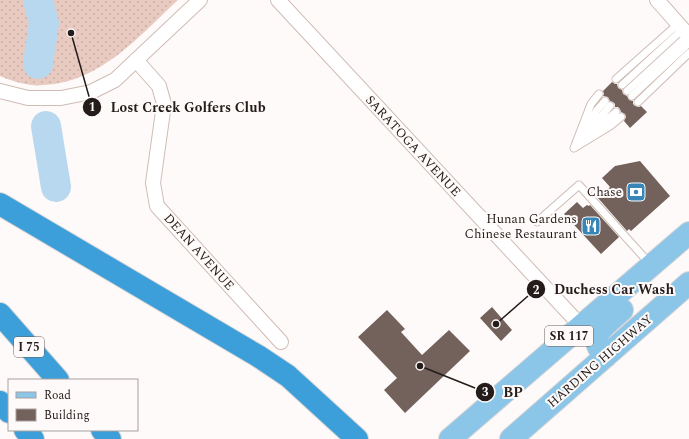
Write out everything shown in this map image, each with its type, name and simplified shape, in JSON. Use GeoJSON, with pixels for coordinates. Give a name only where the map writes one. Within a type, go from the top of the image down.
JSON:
{"type":"FeatureCollection","features":[{"type":"Feature","properties":{"kind":"highway"},"geometry":{"type":"LineString","coordinates":[[0,204],[258,356],[288,376],[357,439]]}},
{"type":"Feature","properties":{"kind":"highway","name":"I 75"},"geometry":{"type":"LineString","coordinates":[[0,314],[57,379]]}},
{"type":"Feature","properties":{"kind":"highway"},"geometry":{"type":"LineString","coordinates":[[0,402],[8,411]]}},
{"type":"Feature","properties":{"kind":"highway"},"geometry":{"type":"LineString","coordinates":[[26,431],[33,439]]}},
{"type":"Feature","properties":{"kind":"highway"},"geometry":{"type":"LineString","coordinates":[[103,431],[110,439]]}},
{"type":"Feature","properties":{"kind":"main road","name":"SR 117"},"geometry":{"type":"LineString","coordinates":[[450,439],[689,233]]}},
{"type":"Feature","properties":{"kind":"main road"},"geometry":{"type":"LineString","coordinates":[[605,358],[596,342],[600,330],[689,251]]}},
{"type":"Feature","properties":{"kind":"main road","name":"HARDING HIGHWAY"},"geometry":{"type":"LineString","coordinates":[[511,439],[689,283]]}},
{"type":"Feature","properties":{"kind":"street"},"geometry":{"type":"LineString","coordinates":[[0,91],[28,98],[61,98],[92,92],[115,80],[200,0]]}},
{"type":"Feature","properties":{"kind":"street","name":"SARATOGA AVENUE"},"geometry":{"type":"LineString","coordinates":[[278,0],[581,326]]}},
{"type":"Feature","properties":{"kind":"street"},"geometry":{"type":"LineString","coordinates":[[657,0],[685,33]]}},
{"type":"Feature","properties":{"kind":"street","name":"DEAN AVENUE"},"geometry":{"type":"LineString","coordinates":[[136,60],[158,86],[164,104],[153,183],[157,206],[281,342]]}},
{"type":"Feature","properties":{"kind":"lane"},"geometry":{"type":"LineString","coordinates":[[616,79],[685,33]]}},
{"type":"Feature","properties":{"kind":"lane"},"geometry":{"type":"LineString","coordinates":[[685,33],[627,91],[685,33]]}},
{"type":"Feature","properties":{"kind":"lane"},"geometry":{"type":"LineString","coordinates":[[638,102],[689,53]]}},
{"type":"Feature","properties":{"kind":"lane"},"geometry":{"type":"LineString","coordinates":[[574,148],[591,104],[599,94]]}},
{"type":"Feature","properties":{"kind":"lane"},"geometry":{"type":"LineString","coordinates":[[613,109],[610,126],[574,148],[597,110],[613,109]]}},
{"type":"Feature","properties":{"kind":"lane"},"geometry":{"type":"LineString","coordinates":[[537,222],[579,185],[651,266]]}},
{"type":"Feature","properties":{"kind":"shaded area"},"geometry":{"type":"Polygon","coordinates":[[[0,0],[178,0],[118,55],[101,66],[84,76],[65,82],[36,85],[20,83],[0,76],[0,0]]]}},
{"type":"Feature","properties":{"kind":"building"},"geometry":{"type":"Polygon","coordinates":[[[612,82],[617,84],[618,88],[622,90],[623,94],[627,96],[629,100],[633,101],[635,106],[641,106],[647,112],[630,128],[624,121],[626,117],[625,114],[621,112],[618,107],[615,107],[615,104],[610,101],[608,97],[603,96],[603,91],[612,82]]]}},
{"type":"Feature","properties":{"kind":"building","name":"Chase"},"geometry":{"type":"Polygon","coordinates":[[[640,161],[670,196],[631,231],[629,229],[627,231],[598,198],[610,187],[602,178],[615,166],[640,161]]]}},
{"type":"Feature","properties":{"kind":"building","name":"Hunan Gardens Chinese Restaurant"},"geometry":{"type":"Polygon","coordinates":[[[577,202],[583,208],[590,205],[619,237],[601,254],[564,214],[577,202]]]}},
{"type":"Feature","properties":{"kind":"building"},"geometry":{"type":"Polygon","coordinates":[[[492,307],[512,330],[501,341],[480,318],[492,307]]]}},
{"type":"Feature","properties":{"kind":"building"},"geometry":{"type":"Polygon","coordinates":[[[387,310],[405,329],[401,332],[422,355],[449,330],[470,351],[405,413],[384,390],[397,378],[358,337],[387,310]]]}},
{"type":"Feature","properties":{"kind":"waterway"},"geometry":{"type":"LineString","coordinates":[[38,0],[44,23],[38,64]]}},
{"type":"Feature","properties":{"kind":"waterway"},"geometry":{"type":"LineString","coordinates":[[46,126],[56,187]]}},
{"type":"Feature","properties":{"kind":"place","name":"Lost Creek Golfers Club"},"geometry":{"type":"Point","coordinates":[71,33]}},
{"type":"Feature","properties":{"kind":"place","name":"Chase"},"geometry":{"type":"Point","coordinates":[636,192]}},
{"type":"Feature","properties":{"kind":"place","name":"Hunan Gardens Chinese Restaurant"},"geometry":{"type":"Point","coordinates":[591,226]}},
{"type":"Feature","properties":{"kind":"place","name":"Duchess Car Wash"},"geometry":{"type":"Point","coordinates":[496,324]}},
{"type":"Feature","properties":{"kind":"place","name":"BP"},"geometry":{"type":"Point","coordinates":[420,366]}}]}
